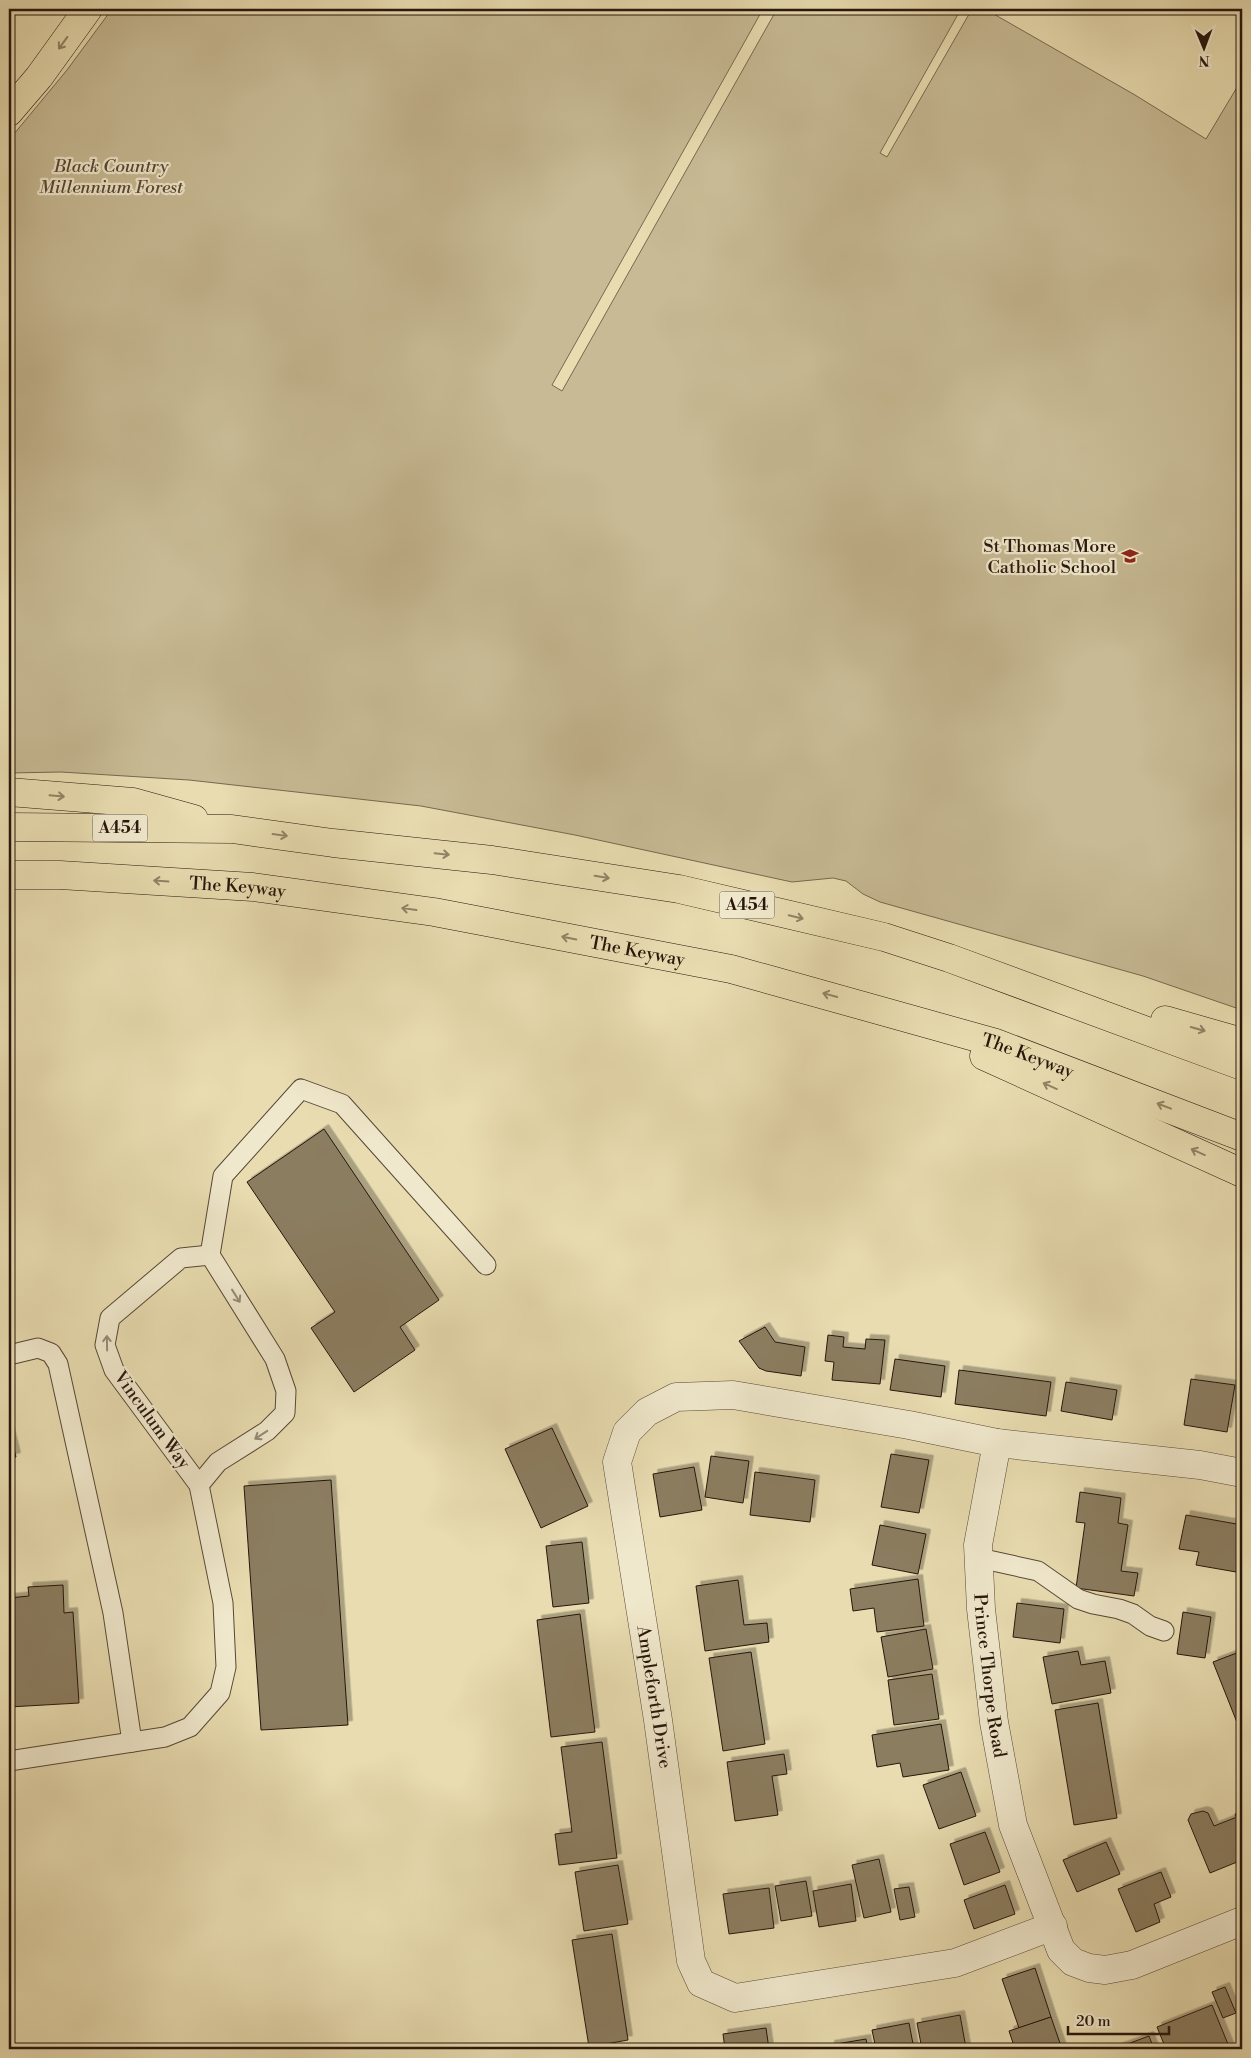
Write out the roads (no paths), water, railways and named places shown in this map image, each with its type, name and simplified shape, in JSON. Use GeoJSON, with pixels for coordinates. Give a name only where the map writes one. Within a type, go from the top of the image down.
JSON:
{"type":"FeatureCollection","features":[{"type":"Feature","properties":{"kind":"highway"},"geometry":{"type":"LineString","coordinates":[[9,112],[39,77],[88,9]]}},
{"type":"Feature","properties":{"kind":"highway"},"geometry":{"type":"LineString","coordinates":[[9,792],[133,802],[232,829]]}},
{"type":"Feature","properties":{"kind":"highway","name":"A454"},"geometry":{"type":"LineString","coordinates":[[9,827],[232,829],[333,843],[492,860],[679,889],[884,938],[949,958],[1242,1066]]}},
{"type":"Feature","properties":{"kind":"highway","name":"The Keyway"},"geometry":{"type":"LineString","coordinates":[[9,875],[60,875],[254,887],[434,912],[731,969],[877,1008],[996,1043],[1242,1137]]}},
{"type":"Feature","properties":{"kind":"highway"},"geometry":{"type":"LineString","coordinates":[[949,958],[1242,1042]]}},
{"type":"Feature","properties":{"kind":"highway"},"geometry":{"type":"LineString","coordinates":[[877,1008],[1242,1173]]}},
{"type":"Feature","properties":{"kind":"street","name":"Ampleforth Drive"},"geometry":{"type":"LineString","coordinates":[[997,1443],[909,1425],[733,1395],[676,1397],[647,1412],[637,1420],[627,1432],[617,1462],[658,1720],[691,1961],[701,1983],[735,1998],[955,1963],[1053,1926]]}},
{"type":"Feature","properties":{"kind":"street"},"geometry":{"type":"LineString","coordinates":[[997,1443],[1200,1465],[1242,1473]]}},
{"type":"Feature","properties":{"kind":"street","name":"Prince Thorpe Road"},"geometry":{"type":"LineString","coordinates":[[997,1443],[978,1545],[981,1609],[994,1722],[1013,1825],[1062,1950],[1073,1962],[1089,1968],[1105,1970],[1132,1965],[1242,1921]]}},
{"type":"Feature","properties":{"kind":"lane"},"geometry":{"type":"LineString","coordinates":[[210,1255],[223,1176],[301,1089],[342,1104],[486,1266]]}},
{"type":"Feature","properties":{"kind":"lane","name":"Vinculum Way"},"geometry":{"type":"LineString","coordinates":[[9,1761],[165,1737],[190,1727],[220,1693],[226,1667],[222,1603],[199,1485],[114,1370],[105,1345],[110,1318],[181,1258],[210,1255],[275,1360],[286,1391],[284,1413],[267,1432],[218,1462],[199,1485]]}},
{"type":"Feature","properties":{"kind":"lane"},"geometry":{"type":"LineString","coordinates":[[9,1355],[38,1348],[51,1353],[58,1364],[113,1613],[132,1742]]}},
{"type":"Feature","properties":{"kind":"lane"},"geometry":{"type":"LineString","coordinates":[[979,1558],[1038,1571],[1078,1599],[1093,1604],[1119,1608],[1133,1614],[1150,1626],[1164,1631]]}},
{"type":"Feature","properties":{"kind":"place","name":"St Thomas More Catholic School"},"geometry":{"type":"Point","coordinates":[1130,556]}},
{"type":"Feature","properties":{"kind":"park label","name":"Black Country Millennium Forest"},"geometry":{"type":"Point","coordinates":[111,176]}}]}
